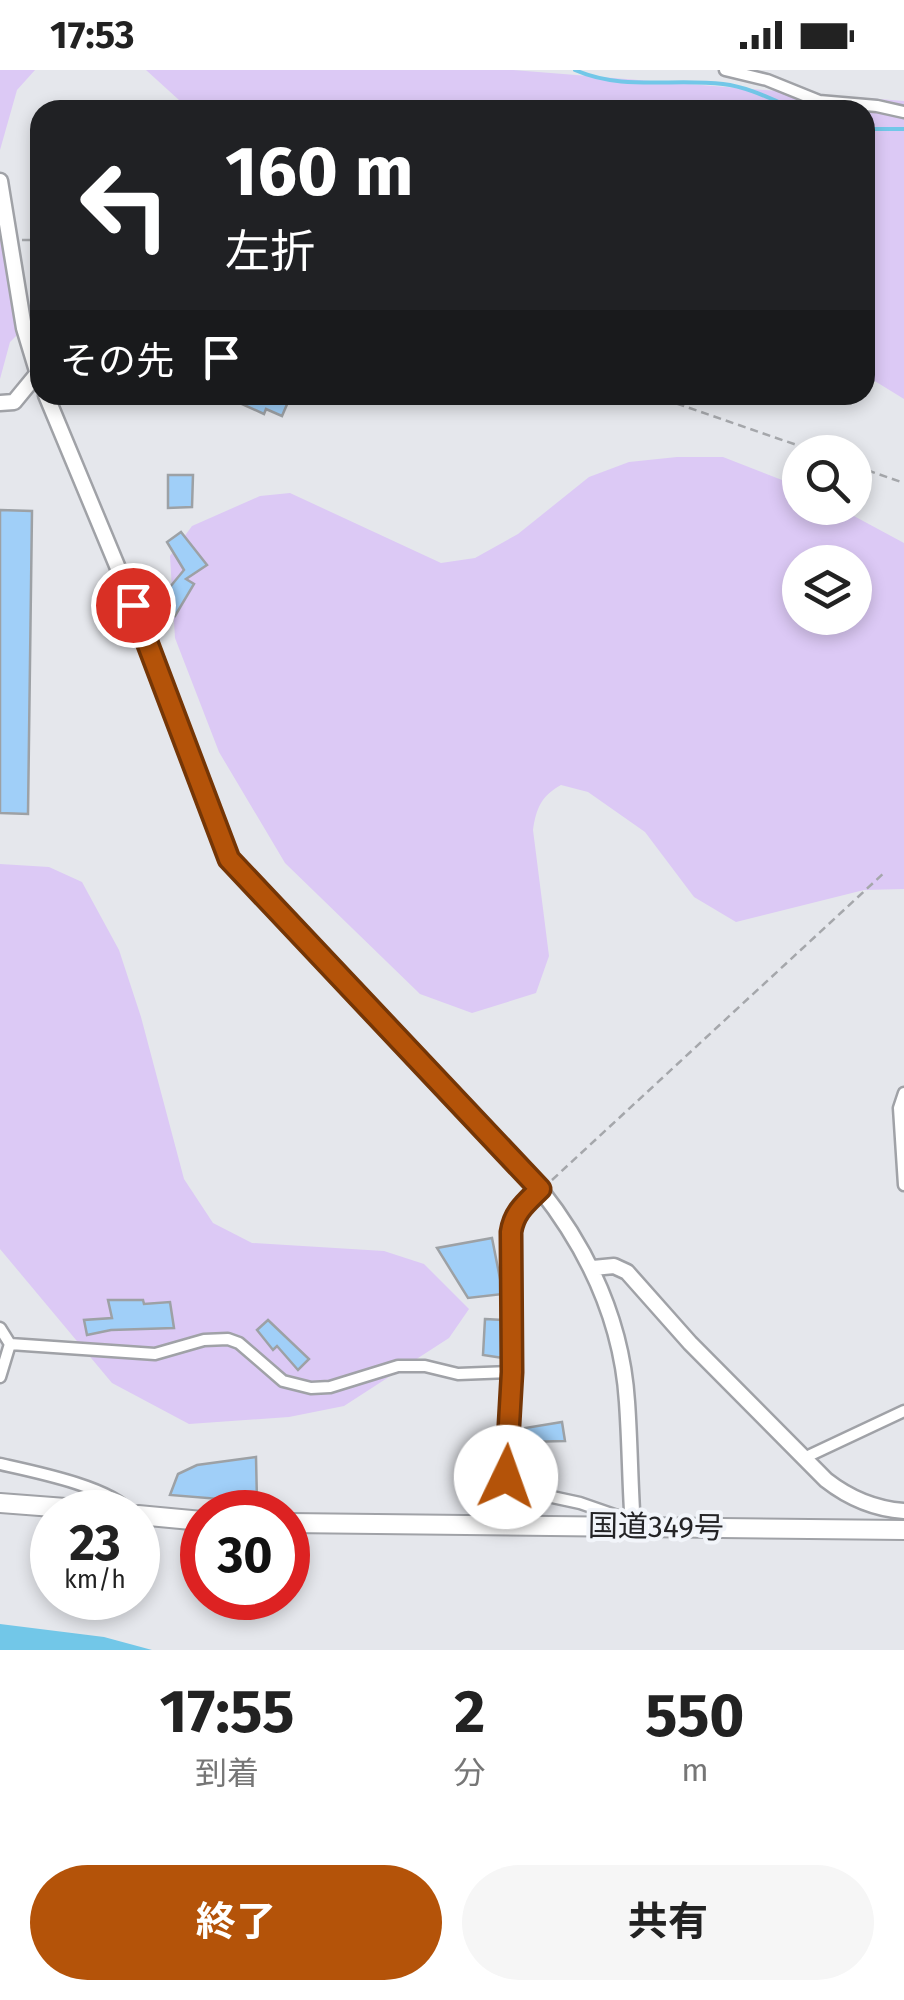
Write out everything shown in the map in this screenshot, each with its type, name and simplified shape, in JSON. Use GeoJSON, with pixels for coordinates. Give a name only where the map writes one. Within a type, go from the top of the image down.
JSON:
{"type":"FeatureCollection","features":[{"type":"Feature","properties":{"kind":"highway"},"geometry":{"type":"LineString","coordinates":[[0,1502],[30,1505]]}},
{"type":"Feature","properties":{"kind":"highway","name":"国道349号"},"geometry":{"type":"LineString","coordinates":[[310,1523],[632,1524],[902,1533]]}},
{"type":"Feature","properties":{"kind":"street"},"geometry":{"type":"LineString","coordinates":[[725,70],[767,80],[815,100]]}},
{"type":"Feature","properties":{"kind":"street"},"geometry":{"type":"LineString","coordinates":[[875,106],[904,112]]}},
{"type":"Feature","properties":{"kind":"street"},"geometry":{"type":"LineString","coordinates":[[0,182],[30,349]]}},
{"type":"Feature","properties":{"kind":"street"},"geometry":{"type":"LineString","coordinates":[[0,403],[14,402],[30,386]]}},
{"type":"Feature","properties":{"kind":"street"},"geometry":{"type":"LineString","coordinates":[[50,405],[146,633],[229,859],[540,1189],[567,1223],[592,1268],[605,1299],[623,1367],[632,1524],[580,1503],[511,1488],[506,1477],[512,1372],[513,1218],[540,1189]]}},
{"type":"Feature","properties":{"kind":"street"},"geometry":{"type":"LineString","coordinates":[[904,1093],[899,1108],[904,1186]]}},
{"type":"Feature","properties":{"kind":"street"},"geometry":{"type":"LineString","coordinates":[[592,1268],[614,1266],[627,1272],[690,1342],[844,1494],[881,1508],[904,1510]]}},
{"type":"Feature","properties":{"kind":"street"},"geometry":{"type":"LineString","coordinates":[[0,1328],[10,1344],[0,1377]]}},
{"type":"Feature","properties":{"kind":"street"},"geometry":{"type":"LineString","coordinates":[[10,1344],[155,1354],[204,1340],[228,1339],[240,1344],[282,1380],[311,1388],[330,1387],[398,1366],[426,1366],[458,1374],[512,1372]]}},
{"type":"Feature","properties":{"kind":"street"},"geometry":{"type":"LineString","coordinates":[[804,1458],[904,1411]]}},
{"type":"Feature","properties":{"kind":"street"},"geometry":{"type":"LineString","coordinates":[[0,1464],[92,1490]]}},
{"type":"Feature","properties":{"kind":"path"},"geometry":{"type":"LineString","coordinates":[[8,240],[30,240]]}},
{"type":"Feature","properties":{"kind":"path"},"geometry":{"type":"LineString","coordinates":[[681,405],[782,440]]}},
{"type":"Feature","properties":{"kind":"path"},"geometry":{"type":"LineString","coordinates":[[872,472],[904,483]]}},
{"type":"Feature","properties":{"kind":"path"},"geometry":{"type":"LineString","coordinates":[[540,1189],[570,1166],[885,872]]}},
{"type":"Feature","properties":{"kind":"shaded area"},"geometry":{"type":"Polygon","coordinates":[[[0,70],[35,70],[17,90],[0,150],[0,70]]]}},
{"type":"Feature","properties":{"kind":"shaded area"},"geometry":{"type":"Polygon","coordinates":[[[146,70],[513,70],[904,101],[904,399],[875,381],[875,100],[179,100],[146,70]]]}},
{"type":"Feature","properties":{"kind":"shaded area"},"geometry":{"type":"Polygon","coordinates":[[[0,180],[24,328],[10,342],[0,379],[0,180]]]}},
{"type":"Feature","properties":{"kind":"shaded area"},"geometry":{"type":"Polygon","coordinates":[[[723,457],[782,480],[782,525],[871,525],[904,543],[904,889],[864,890],[736,922],[694,897],[645,832],[588,792],[561,785],[541,804],[533,830],[549,956],[536,993],[472,1013],[420,994],[285,863],[219,752],[175,638],[170,556],[192,526],[260,496],[290,493],[441,563],[475,558],[518,534],[589,477],[629,462],[723,457]]]}},
{"type":"Feature","properties":{"kind":"shaded area"},"geometry":{"type":"Polygon","coordinates":[[[0,864],[49,867],[82,882],[119,950],[184,1179],[213,1223],[252,1243],[384,1251],[424,1264],[469,1309],[449,1338],[344,1406],[289,1417],[189,1424],[112,1383],[0,1249],[0,864]]]}},
{"type":"Feature","properties":{"kind":"water"},"geometry":{"type":"Polygon","coordinates":[[[0,1624],[104,1637],[152,1650],[0,1650],[0,1624]]]}},
{"type":"Feature","properties":{"kind":"building"},"geometry":{"type":"Polygon","coordinates":[[[244,405],[287,405],[282,416],[266,409],[264,414],[244,405]]]}},
{"type":"Feature","properties":{"kind":"building"},"geometry":{"type":"Polygon","coordinates":[[[168,475],[193,475],[192,507],[168,508],[168,475]]]}},
{"type":"Feature","properties":{"kind":"building"},"geometry":{"type":"Polygon","coordinates":[[[0,510],[32,511],[28,814],[0,813],[0,510]]]}},
{"type":"Feature","properties":{"kind":"building"},"geometry":{"type":"Polygon","coordinates":[[[181,532],[207,565],[186,579],[194,584],[175,616],[156,604],[184,570],[167,542],[181,532]]]}},
{"type":"Feature","properties":{"kind":"building"},"geometry":{"type":"Polygon","coordinates":[[[492,1238],[503,1294],[468,1298],[437,1248],[492,1238]]]}},
{"type":"Feature","properties":{"kind":"building"},"geometry":{"type":"Polygon","coordinates":[[[108,1300],[170,1302],[174,1328],[111,1330],[87,1335],[84,1320],[112,1318],[108,1300]]]}},
{"type":"Feature","properties":{"kind":"building"},"geometry":{"type":"Polygon","coordinates":[[[485,1319],[503,1320],[503,1358],[483,1355],[485,1319]]]}},
{"type":"Feature","properties":{"kind":"building"},"geometry":{"type":"Polygon","coordinates":[[[268,1320],[309,1359],[298,1370],[277,1346],[273,1350],[257,1330],[268,1320]]]}},
{"type":"Feature","properties":{"kind":"building"},"geometry":{"type":"Polygon","coordinates":[[[562,1422],[565,1441],[523,1442],[525,1428],[562,1422]]]}},
{"type":"Feature","properties":{"kind":"building"},"geometry":{"type":"Polygon","coordinates":[[[256,1457],[257,1490],[180,1490],[180,1496],[170,1495],[178,1474],[197,1465],[256,1457]]]}},
{"type":"Feature","properties":{"kind":"waterway"},"geometry":{"type":"LineString","coordinates":[[575,70],[629,82],[733,86],[774,100]]}},
{"type":"Feature","properties":{"kind":"waterway"},"geometry":{"type":"LineString","coordinates":[[875,129],[904,129]]}},
{"type":"Feature","properties":{"kind":"route"},"geometry":{"type":"LineString","coordinates":[[133,605],[229,859],[540,1189],[518,1210],[511,1232],[512,1372],[506,1477]]}}]}
